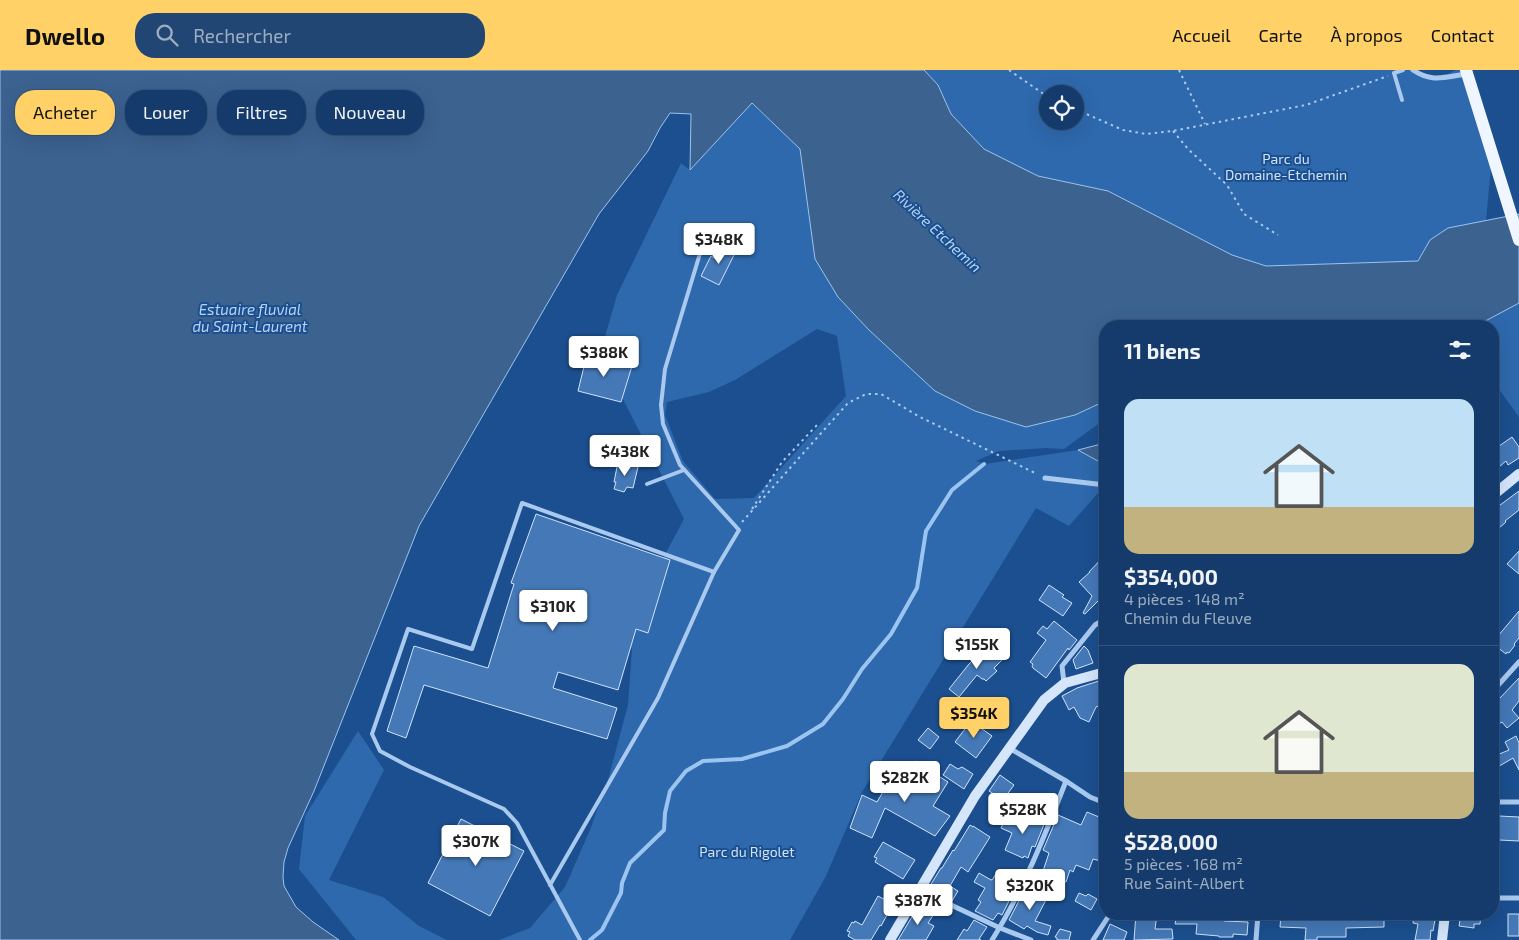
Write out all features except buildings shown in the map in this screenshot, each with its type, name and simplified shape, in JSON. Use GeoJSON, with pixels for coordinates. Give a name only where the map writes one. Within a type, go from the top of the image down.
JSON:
{"type":"FeatureCollection","features":[{"type":"Feature","properties":{"kind":"main road"},"geometry":{"type":"LineString","coordinates":[[1466,72],[1519,240]]}},
{"type":"Feature","properties":{"kind":"street"},"geometry":{"type":"LineString","coordinates":[[1413,70],[1427,78],[1439,78],[1466,72]]}},
{"type":"Feature","properties":{"kind":"street"},"geometry":{"type":"LineString","coordinates":[[1499,490],[1519,474]]}},
{"type":"Feature","properties":{"kind":"street"},"geometry":{"type":"LineString","coordinates":[[1045,478],[1099,484]]}},
{"type":"Feature","properties":{"kind":"street"},"geometry":{"type":"LineString","coordinates":[[1064,683],[1062,666],[1099,623]]}},
{"type":"Feature","properties":{"kind":"street"},"geometry":{"type":"LineString","coordinates":[[1499,684],[1519,662]]}},
{"type":"Feature","properties":{"kind":"street"},"geometry":{"type":"LineString","coordinates":[[890,940],[975,796],[1044,700],[1064,683],[1099,674]]}},
{"type":"Feature","properties":{"kind":"street"},"geometry":{"type":"LineString","coordinates":[[1009,748],[1066,781],[1090,798],[1099,801]]}},
{"type":"Feature","properties":{"kind":"street"},"geometry":{"type":"LineString","coordinates":[[992,940],[1000,928],[1037,854],[1066,781]]}},
{"type":"Feature","properties":{"kind":"street"},"geometry":{"type":"LineString","coordinates":[[1499,802],[1519,802]]}},
{"type":"Feature","properties":{"kind":"street"},"geometry":{"type":"LineString","coordinates":[[919,890],[1000,928],[1031,940]]}},
{"type":"Feature","properties":{"kind":"street"},"geometry":{"type":"LineString","coordinates":[[1499,898],[1519,898]]}},
{"type":"Feature","properties":{"kind":"street"},"geometry":{"type":"LineString","coordinates":[[1093,940],[1106,920]]}},
{"type":"Feature","properties":{"kind":"street"},"geometry":{"type":"LineString","coordinates":[[1256,940],[1258,920]]}},
{"type":"Feature","properties":{"kind":"street"},"geometry":{"type":"LineString","coordinates":[[1442,940],[1444,920]]}},
{"type":"Feature","properties":{"kind":"lane"},"geometry":{"type":"LineString","coordinates":[[1402,100],[1394,74],[1403,70]]}},
{"type":"Feature","properties":{"kind":"lane"},"geometry":{"type":"LineString","coordinates":[[550,885],[658,698],[714,572],[738,529],[680,465],[663,424],[661,404],[665,369],[705,237]]}},
{"type":"Feature","properties":{"kind":"lane"},"geometry":{"type":"LineString","coordinates":[[648,484],[684,470]]}},
{"type":"Feature","properties":{"kind":"lane"},"geometry":{"type":"LineString","coordinates":[[580,940],[517,823],[504,809],[410,767],[380,751],[372,734],[408,629],[472,649],[522,503],[714,572]]}},
{"type":"Feature","properties":{"kind":"path"},"geometry":{"type":"LineString","coordinates":[[1009,70],[1039,91]]}},
{"type":"Feature","properties":{"kind":"path"},"geometry":{"type":"LineString","coordinates":[[1179,70],[1205,125]]}},
{"type":"Feature","properties":{"kind":"path"},"geometry":{"type":"LineString","coordinates":[[1084,113],[1123,130],[1146,134],[1173,131],[1306,105],[1380,78]]}},
{"type":"Feature","properties":{"kind":"path"},"geometry":{"type":"LineString","coordinates":[[1173,131],[1188,149],[1227,184],[1244,214],[1278,235]]}},
{"type":"Feature","properties":{"kind":"path"},"geometry":{"type":"LineString","coordinates":[[738,529],[848,403],[866,394],[881,394],[920,417],[1030,471]]}},
{"type":"Feature","properties":{"kind":"path"},"geometry":{"type":"LineString","coordinates":[[748,516],[782,462],[818,424]]}},
{"type":"Feature","properties":{"kind":"green space","name":"Parc du Domaine-Etchemin"},"geometry":{"type":"Polygon","coordinates":[[[924,70],[1413,70],[1439,78],[1456,70],[1465,70],[1492,157],[1486,220],[1418,261],[1266,266],[1232,255],[1108,191],[1038,176],[983,149],[951,114],[938,85],[924,70]]]}},
{"type":"Feature","properties":{"kind":"green space","name":"Parc du Rigolet"},"geometry":{"type":"Polygon","coordinates":[[[751,103],[800,149],[815,259],[838,297],[869,330],[935,391],[975,411],[1026,427],[1075,415],[1099,404],[1099,423],[1064,449],[1045,448],[999,451],[976,461],[985,464],[1078,450],[1099,462],[1099,492],[1069,526],[1036,508],[862,792],[826,876],[790,940],[499,940],[530,928],[565,887],[590,830],[609,776],[628,705],[632,649],[622,635],[684,519],[600,354],[617,295],[681,163],[690,170],[751,103]],[[817,329],[735,380],[709,392],[667,402],[665,415],[683,461],[715,499],[754,498],[846,396],[837,336],[817,329]]]}},
{"type":"Feature","properties":{"kind":"green space"},"geometry":{"type":"Polygon","coordinates":[[[1519,303],[1519,417],[1499,389],[1499,320],[1487,320],[1519,303]]]}},
{"type":"Feature","properties":{"kind":"green space"},"geometry":{"type":"Polygon","coordinates":[[[358,731],[384,770],[329,880],[383,897],[419,926],[447,940],[356,940],[299,869],[305,816],[358,731]]]}},
{"type":"Feature","properties":{"kind":"water","name":"Estuaire fluvial du Saint-Laurent"},"geometry":{"type":"Polygon","coordinates":[[[0,70],[924,70],[938,85],[951,114],[984,149],[1038,176],[1108,191],[1232,255],[1266,266],[1418,261],[1430,240],[1448,228],[1519,214],[1519,303],[1487,320],[1099,320],[1099,404],[1075,415],[1026,427],[975,411],[935,391],[869,330],[838,297],[815,259],[800,149],[752,103],[690,170],[691,114],[670,113],[648,151],[599,214],[419,526],[314,791],[288,848],[284,862],[284,886],[296,907],[313,922],[339,940],[0,940],[0,70]]]}},
{"type":"Feature","properties":{"kind":"water"},"geometry":{"type":"Polygon","coordinates":[[[1099,445],[1099,462],[1078,450],[1099,445]]]}},
{"type":"Feature","properties":{"kind":"waterway"},"geometry":{"type":"LineString","coordinates":[[590,940],[602,930],[621,893],[622,883],[630,863],[664,830],[665,813],[670,791],[686,771],[703,761],[742,759],[787,746],[823,724],[843,699],[862,669],[891,634],[917,588],[926,531],[952,490],[984,464]]}},
{"type":"Feature","properties":{"kind":"water label","name":"Rivière Etchemin"},"geometry":{"type":"Point","coordinates":[937,231]}}]}
